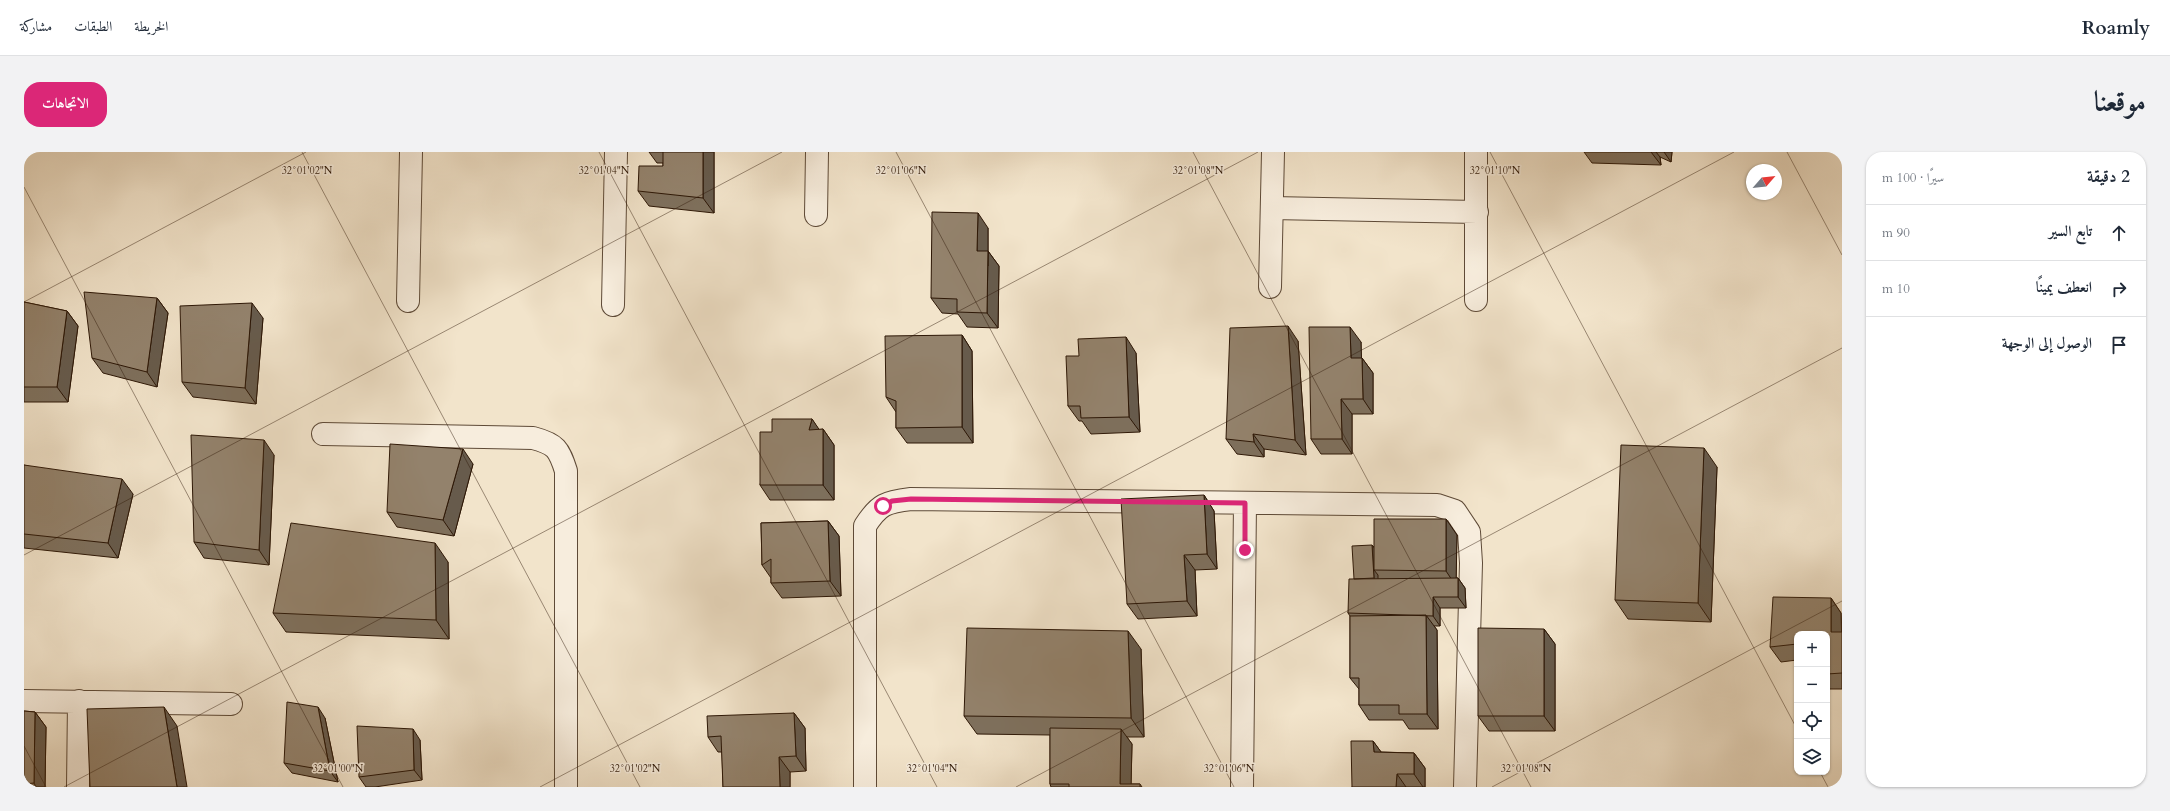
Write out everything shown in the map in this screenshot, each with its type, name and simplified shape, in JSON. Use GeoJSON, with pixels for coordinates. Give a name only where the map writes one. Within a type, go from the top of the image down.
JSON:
{"type":"FeatureCollection","features":[{"type":"Feature","properties":{"kind":"street"},"geometry":{"type":"LineString","coordinates":[[408,301],[411,152]]}},
{"type":"Feature","properties":{"kind":"street"},"geometry":{"type":"LineString","coordinates":[[613,305],[616,152]]}},
{"type":"Feature","properties":{"kind":"street"},"geometry":{"type":"LineString","coordinates":[[816,215],[817,152]]}},
{"type":"Feature","properties":{"kind":"street"},"geometry":{"type":"LineString","coordinates":[[1270,287],[1273,152]]}},
{"type":"Feature","properties":{"kind":"street"},"geometry":{"type":"LineString","coordinates":[[1476,152],[1476,300]]}},
{"type":"Feature","properties":{"kind":"street"},"geometry":{"type":"LineString","coordinates":[[1272,208],[1477,212]]}},
{"type":"Feature","properties":{"kind":"street"},"geometry":{"type":"LineString","coordinates":[[323,434],[533,438],[550,442],[561,453],[566,471],[566,787]]}},
{"type":"Feature","properties":{"kind":"street"},"geometry":{"type":"LineString","coordinates":[[865,787],[866,526],[875,510],[892,501],[911,499],[1437,504],[1455,511],[1469,532],[1471,563],[1465,787]]}},
{"type":"Feature","properties":{"kind":"street"},"geometry":{"type":"LineString","coordinates":[[1242,787],[1245,503]]}},
{"type":"Feature","properties":{"kind":"street"},"geometry":{"type":"LineString","coordinates":[[24,701],[231,704]]}},
{"type":"Feature","properties":{"kind":"street"},"geometry":{"type":"LineString","coordinates":[[78,787],[79,701]]}},
{"type":"Feature","properties":{"kind":"building"},"geometry":{"type":"Polygon","coordinates":[[[663,152],[703,152],[703,198],[638,191],[639,166],[663,166],[663,152]]]}},
{"type":"Feature","properties":{"kind":"building"},"geometry":{"type":"Polygon","coordinates":[[[932,212],[978,213],[977,251],[988,251],[987,313],[957,312],[957,299],[931,298],[932,212]]]}},
{"type":"Feature","properties":{"kind":"building"},"geometry":{"type":"Polygon","coordinates":[[[84,292],[157,298],[147,372],[92,358],[84,292]]]}},
{"type":"Feature","properties":{"kind":"building"},"geometry":{"type":"Polygon","coordinates":[[[24,302],[67,311],[57,387],[24,387],[24,302]]]}},
{"type":"Feature","properties":{"kind":"building"},"geometry":{"type":"Polygon","coordinates":[[[252,303],[245,388],[182,382],[180,306],[252,303]]]}},
{"type":"Feature","properties":{"kind":"building"},"geometry":{"type":"Polygon","coordinates":[[[1288,326],[1295,440],[1253,434],[1254,442],[1226,439],[1230,328],[1288,326]]]}},
{"type":"Feature","properties":{"kind":"building"},"geometry":{"type":"Polygon","coordinates":[[[1309,327],[1350,327],[1351,358],[1362,358],[1363,399],[1341,399],[1342,439],[1311,439],[1309,327]]]}},
{"type":"Feature","properties":{"kind":"building"},"geometry":{"type":"Polygon","coordinates":[[[962,335],[962,427],[896,428],[896,401],[886,397],[885,336],[962,335]]]}},
{"type":"Feature","properties":{"kind":"building"},"geometry":{"type":"Polygon","coordinates":[[[1126,337],[1129,417],[1081,418],[1080,406],[1068,406],[1066,356],[1079,356],[1078,339],[1126,337]]]}},
{"type":"Feature","properties":{"kind":"building"},"geometry":{"type":"Polygon","coordinates":[[[772,419],[812,419],[809,430],[823,429],[823,485],[760,485],[760,432],[772,432],[772,419]]]}},
{"type":"Feature","properties":{"kind":"building"},"geometry":{"type":"Polygon","coordinates":[[[191,435],[264,440],[259,550],[194,542],[191,435]]]}},
{"type":"Feature","properties":{"kind":"building"},"geometry":{"type":"Polygon","coordinates":[[[390,444],[463,449],[443,520],[387,512],[390,444]]]}},
{"type":"Feature","properties":{"kind":"building"},"geometry":{"type":"Polygon","coordinates":[[[1621,445],[1704,448],[1698,603],[1615,600],[1621,445]]]}},
{"type":"Feature","properties":{"kind":"building"},"geometry":{"type":"Polygon","coordinates":[[[24,465],[122,479],[108,543],[24,534],[24,465]]]}},
{"type":"Feature","properties":{"kind":"building"},"geometry":{"type":"Polygon","coordinates":[[[1204,495],[1207,554],[1184,555],[1187,601],[1127,604],[1121,499],[1204,495]]]}},
{"type":"Feature","properties":{"kind":"building"},"geometry":{"type":"Polygon","coordinates":[[[1374,519],[1446,519],[1446,571],[1374,570],[1374,519]]]}},
{"type":"Feature","properties":{"kind":"building"},"geometry":{"type":"Polygon","coordinates":[[[828,521],[830,581],[771,583],[771,559],[762,565],[761,523],[828,521]]]}},
{"type":"Feature","properties":{"kind":"building"},"geometry":{"type":"Polygon","coordinates":[[[291,523],[435,543],[436,620],[273,613],[291,523]]]}},
{"type":"Feature","properties":{"kind":"building"},"geometry":{"type":"Polygon","coordinates":[[[1372,545],[1374,578],[1354,579],[1352,546],[1372,545]]]}},
{"type":"Feature","properties":{"kind":"building"},"geometry":{"type":"Polygon","coordinates":[[[1458,578],[1458,597],[1433,597],[1433,616],[1348,613],[1349,579],[1458,578]]]}},
{"type":"Feature","properties":{"kind":"building"},"geometry":{"type":"Polygon","coordinates":[[[1773,597],[1831,598],[1831,632],[1842,632],[1842,673],[1830,674],[1830,631],[1794,631],[1794,644],[1770,647],[1773,597]]]}},
{"type":"Feature","properties":{"kind":"building"},"geometry":{"type":"Polygon","coordinates":[[[1426,615],[1427,714],[1399,714],[1399,705],[1359,705],[1359,678],[1350,678],[1350,616],[1426,615]]]}},
{"type":"Feature","properties":{"kind":"building"},"geometry":{"type":"Polygon","coordinates":[[[967,628],[1128,631],[1131,718],[964,716],[967,628]]]}},
{"type":"Feature","properties":{"kind":"building"},"geometry":{"type":"Polygon","coordinates":[[[1478,628],[1544,629],[1544,716],[1478,716],[1478,628]]]}},
{"type":"Feature","properties":{"kind":"building"},"geometry":{"type":"Polygon","coordinates":[[[287,702],[318,707],[330,771],[284,763],[287,702]]]}},
{"type":"Feature","properties":{"kind":"building"},"geometry":{"type":"Polygon","coordinates":[[[164,707],[177,787],[90,787],[87,709],[164,707]]]}},
{"type":"Feature","properties":{"kind":"building"},"geometry":{"type":"Polygon","coordinates":[[[24,711],[35,712],[34,783],[24,784],[24,711]]]}},
{"type":"Feature","properties":{"kind":"building"},"geometry":{"type":"Polygon","coordinates":[[[794,713],[796,756],[779,757],[780,787],[723,787],[721,736],[708,737],[707,716],[794,713]]]}},
{"type":"Feature","properties":{"kind":"building"},"geometry":{"type":"Polygon","coordinates":[[[357,726],[413,729],[414,770],[359,777],[357,726]]]}},
{"type":"Feature","properties":{"kind":"building"},"geometry":{"type":"Polygon","coordinates":[[[1050,728],[1121,729],[1120,784],[1140,784],[1140,787],[1069,787],[1069,784],[1050,784],[1050,728]]]}},
{"type":"Feature","properties":{"kind":"building"},"geometry":{"type":"Polygon","coordinates":[[[1351,741],[1373,741],[1374,752],[1414,753],[1414,774],[1397,774],[1396,787],[1352,787],[1351,741]]]}},
{"type":"Feature","properties":{"kind":"route"},"geometry":{"type":"LineString","coordinates":[[883,506],[892,501],[911,499],[1245,503],[1245,550]]}}]}
